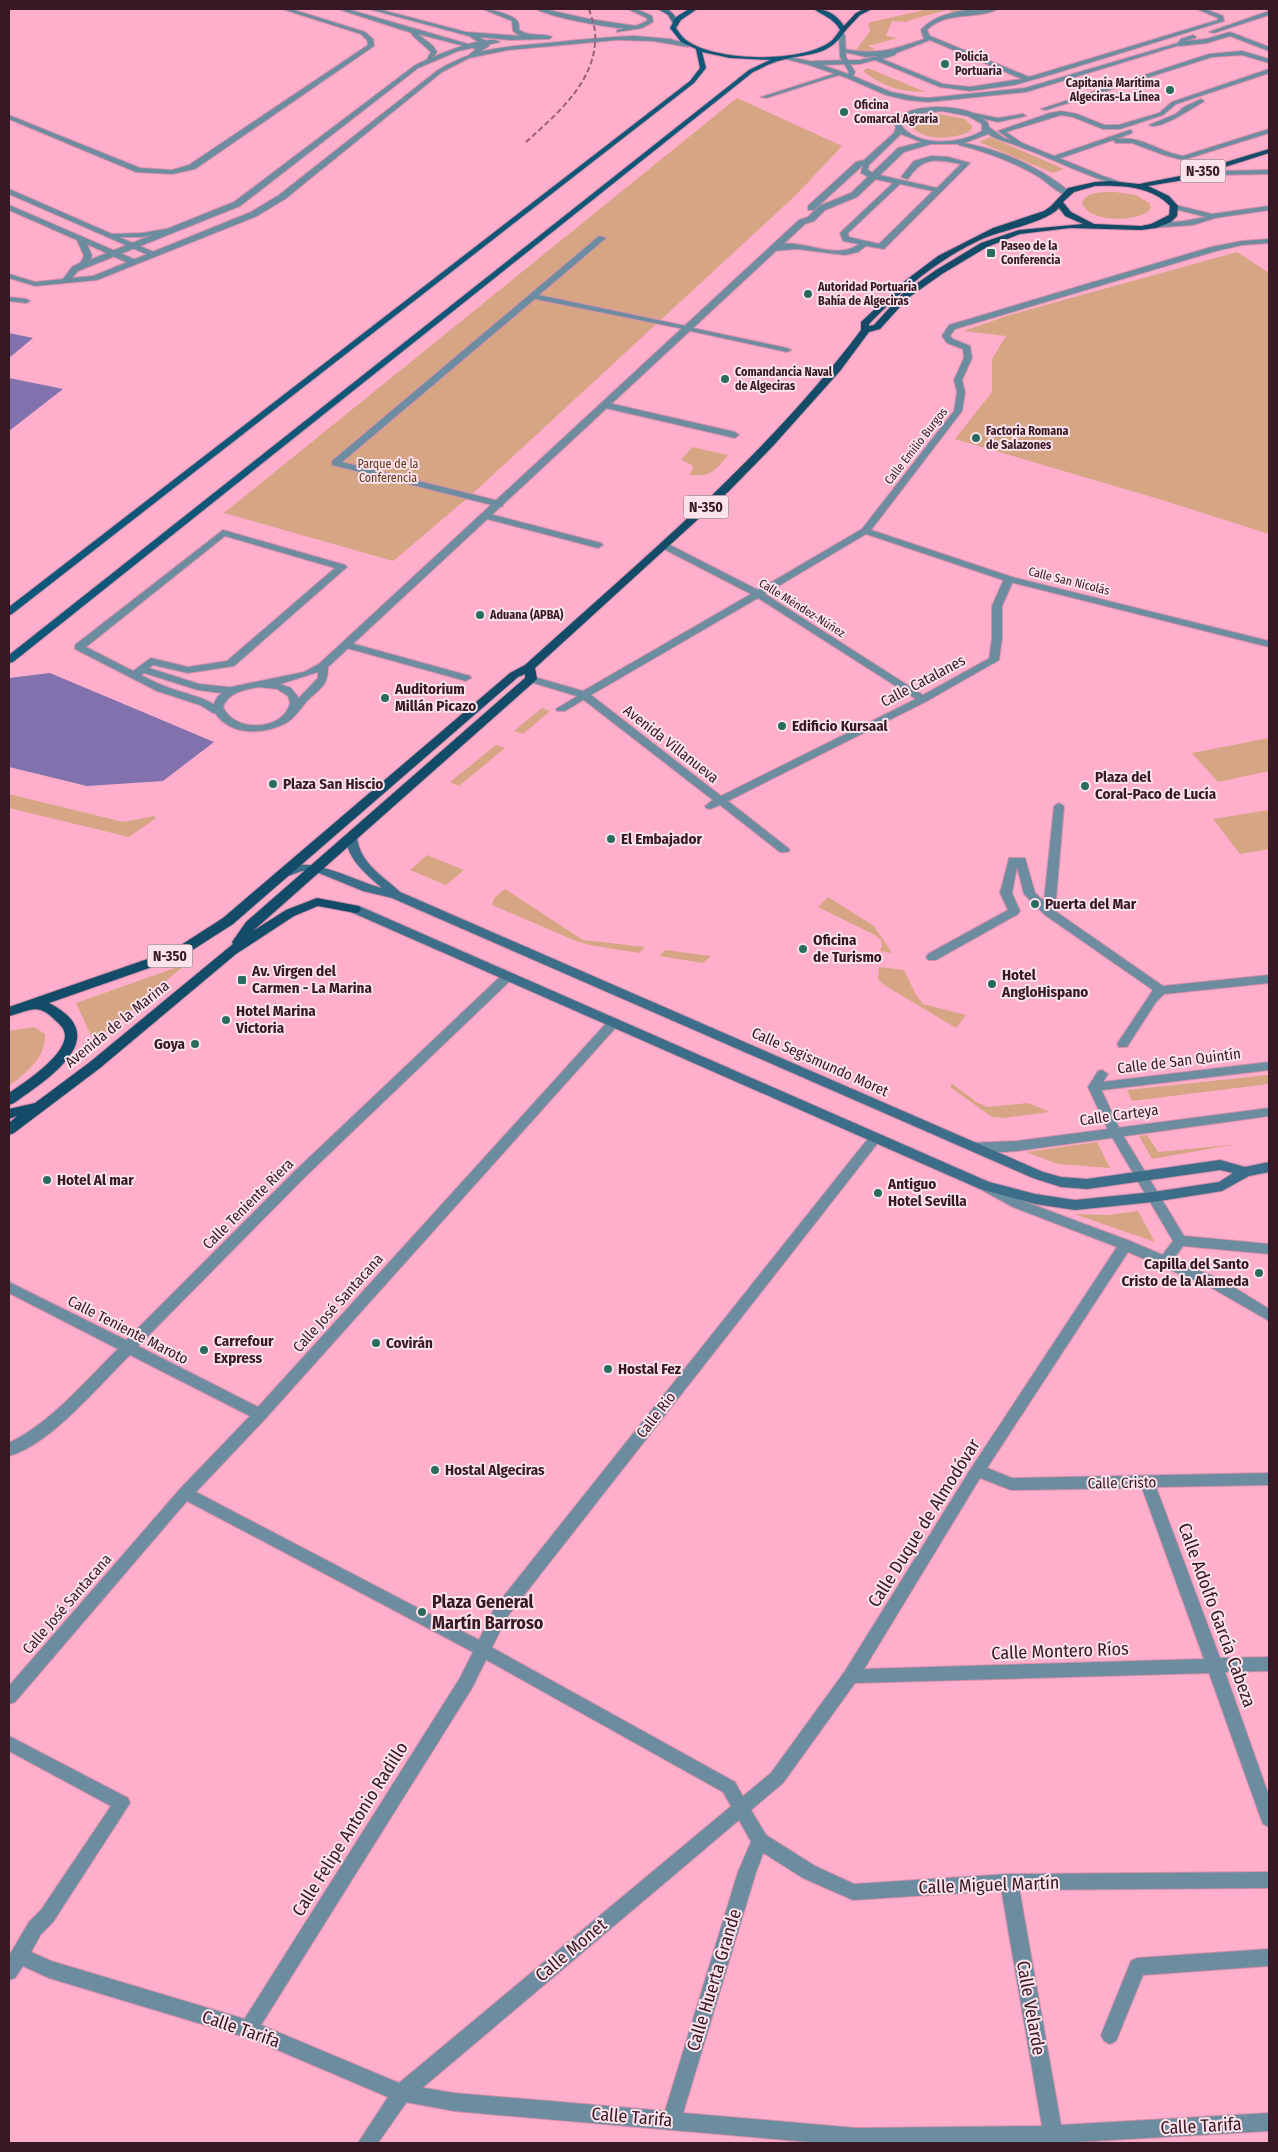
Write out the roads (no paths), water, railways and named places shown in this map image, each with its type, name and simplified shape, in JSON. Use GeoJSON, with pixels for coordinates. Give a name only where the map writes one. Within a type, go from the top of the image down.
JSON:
{"type":"FeatureCollection","features":[{"type":"Feature","properties":{"kind":"highway"},"geometry":{"type":"LineString","coordinates":[[843,32],[858,14],[869,9]]}},
{"type":"Feature","properties":{"kind":"highway","name":"N-350"},"geometry":{"type":"LineString","coordinates":[[1135,186],[1181,178],[1269,151]]}},
{"type":"Feature","properties":{"kind":"highway","name":"N-350"},"geometry":{"type":"LineString","coordinates":[[866,330],[864,324],[894,293],[940,258],[998,230],[1048,213],[1060,203],[1066,193],[1084,186],[1122,184],[1170,192],[1184,183],[1269,157]]}},
{"type":"Feature","properties":{"kind":"highway","name":"N-350"},"geometry":{"type":"LineString","coordinates":[[9,1012],[167,957],[186,948],[228,921],[285,874],[514,674],[529,667],[663,545],[770,444],[837,369],[866,330],[877,327],[905,296],[939,272],[999,238],[1043,228],[1070,226],[1127,229],[1161,224],[1173,216],[1174,206],[1170,192]]}},
{"type":"Feature","properties":{"kind":"highway","name":"N-350"},"geometry":{"type":"LineString","coordinates":[[1060,203],[1062,209],[1076,219],[1113,228]]}},
{"type":"Feature","properties":{"kind":"highway"},"geometry":{"type":"LineString","coordinates":[[529,667],[531,679]]}},
{"type":"Feature","properties":{"kind":"highway","name":"N-350"},"geometry":{"type":"LineString","coordinates":[[231,951],[251,925],[531,679]]}},
{"type":"Feature","properties":{"kind":"highway"},"geometry":{"type":"LineString","coordinates":[[231,951],[290,913],[311,904],[326,903],[355,909]]}},
{"type":"Feature","properties":{"kind":"highway","name":"Avenida de la Marina"},"geometry":{"type":"LineString","coordinates":[[46,1102],[95,1065],[231,951]]}},
{"type":"Feature","properties":{"kind":"highway"},"geometry":{"type":"LineString","coordinates":[[9,1007],[36,1003],[56,1012],[69,1026],[72,1035],[70,1045],[63,1055],[43,1074],[9,1100]]}},
{"type":"Feature","properties":{"kind":"highway"},"geometry":{"type":"LineString","coordinates":[[9,1114],[46,1102]]}},
{"type":"Feature","properties":{"kind":"highway","name":"N-350"},"geometry":{"type":"LineString","coordinates":[[9,1130],[46,1102]]}},
{"type":"Feature","properties":{"kind":"main road"},"geometry":{"type":"LineString","coordinates":[[660,9],[671,14],[675,22]]}},
{"type":"Feature","properties":{"kind":"main road"},"geometry":{"type":"LineString","coordinates":[[694,9],[679,17],[673,28],[675,34],[688,45],[732,57],[783,58]]}},
{"type":"Feature","properties":{"kind":"main road"},"geometry":{"type":"LineString","coordinates":[[9,660],[751,71],[783,58],[823,49],[832,45],[843,32],[835,18],[817,9]]}},
{"type":"Feature","properties":{"kind":"main road"},"geometry":{"type":"LineString","coordinates":[[9,612],[692,82],[701,74],[704,66],[699,49]]}},
{"type":"Feature","properties":{"kind":"main road","name":"Calle Segismundo Moret"},"geometry":{"type":"LineString","coordinates":[[351,836],[351,846],[355,857],[396,895]]}},
{"type":"Feature","properties":{"kind":"main road"},"geometry":{"type":"LineString","coordinates":[[285,874],[301,868],[315,868]]}},
{"type":"Feature","properties":{"kind":"main road","name":"Calle Segismundo Moret"},"geometry":{"type":"LineString","coordinates":[[315,868],[367,888],[396,895],[1038,1175],[1061,1182],[1087,1184],[1220,1165],[1245,1172]]}},
{"type":"Feature","properties":{"kind":"main road"},"geometry":{"type":"LineString","coordinates":[[355,909],[985,1186],[1035,1199],[1075,1205],[1153,1197],[1222,1186],[1245,1172],[1269,1167]]}},
{"type":"Feature","properties":{"kind":"street"},"geometry":{"type":"LineString","coordinates":[[9,117],[140,170],[160,173],[192,167],[371,46],[370,39],[362,33],[285,9]]}},
{"type":"Feature","properties":{"kind":"street"},"geometry":{"type":"LineString","coordinates":[[341,9],[467,46],[485,46],[550,37]]}},
{"type":"Feature","properties":{"kind":"street"},"geometry":{"type":"LineString","coordinates":[[372,9],[466,34],[497,34],[535,38],[622,31],[640,27],[650,22],[650,18],[631,9]]}},
{"type":"Feature","properties":{"kind":"street"},"geometry":{"type":"LineString","coordinates":[[389,9],[466,34],[485,46],[505,49]]}},
{"type":"Feature","properties":{"kind":"street"},"geometry":{"type":"LineString","coordinates":[[486,9],[502,14],[516,23],[517,33],[535,38]]}},
{"type":"Feature","properties":{"kind":"street"},"geometry":{"type":"LineString","coordinates":[[539,9],[626,27],[640,27]]}},
{"type":"Feature","properties":{"kind":"street"},"geometry":{"type":"LineString","coordinates":[[994,9],[948,17],[934,22],[924,30],[928,37],[1029,79]]}},
{"type":"Feature","properties":{"kind":"street"},"geometry":{"type":"LineString","coordinates":[[876,59],[948,88],[970,89],[1029,79],[1221,21],[1221,17],[1200,9]]}},
{"type":"Feature","properties":{"kind":"street"},"geometry":{"type":"LineString","coordinates":[[1180,44],[1183,40],[1269,13]]}},
{"type":"Feature","properties":{"kind":"street"},"geometry":{"type":"LineString","coordinates":[[502,14],[505,18],[504,23]]}},
{"type":"Feature","properties":{"kind":"street"},"geometry":{"type":"LineString","coordinates":[[389,24],[410,32],[431,47],[434,52],[430,59]]}},
{"type":"Feature","properties":{"kind":"street"},"geometry":{"type":"LineString","coordinates":[[1218,30],[1269,49]]}},
{"type":"Feature","properties":{"kind":"street"},"geometry":{"type":"LineString","coordinates":[[843,32],[843,51],[846,62],[852,72],[850,76]]}},
{"type":"Feature","properties":{"kind":"street"},"geometry":{"type":"LineString","coordinates":[[472,55],[497,34]]}},
{"type":"Feature","properties":{"kind":"street"},"geometry":{"type":"LineString","coordinates":[[813,63],[839,74],[850,76],[874,90],[912,99],[951,98],[1026,90],[1180,44],[1207,41],[1230,34]]}},
{"type":"Feature","properties":{"kind":"street"},"geometry":{"type":"LineString","coordinates":[[9,276],[35,284],[94,278],[242,220],[282,197],[440,71],[472,55],[505,49],[633,37],[660,38],[688,45]]}},
{"type":"Feature","properties":{"kind":"street"},"geometry":{"type":"LineString","coordinates":[[843,51],[866,55],[894,52],[923,43],[928,37]]}},
{"type":"Feature","properties":{"kind":"street"},"geometry":{"type":"LineString","coordinates":[[75,269],[215,214],[248,197],[416,67],[430,59],[467,46]]}},
{"type":"Feature","properties":{"kind":"street"},"geometry":{"type":"LineString","coordinates":[[783,58],[813,63],[846,62],[876,59],[893,54],[894,52]]}},
{"type":"Feature","properties":{"kind":"street"},"geometry":{"type":"LineString","coordinates":[[940,187],[898,182],[873,176],[864,171],[867,162],[897,134],[897,124],[903,116],[920,110],[953,110],[998,120],[1011,119],[1211,55],[1242,53],[1261,57],[1269,61]]}},
{"type":"Feature","properties":{"kind":"street"},"geometry":{"type":"LineString","coordinates":[[1122,184],[1100,178],[1020,144],[1001,131],[1056,113],[1071,114],[1103,127],[1120,128],[1160,114],[1174,103],[1269,71]]}},
{"type":"Feature","properties":{"kind":"street"},"geometry":{"type":"LineString","coordinates":[[764,97],[839,74]]}},
{"type":"Feature","properties":{"kind":"street"},"geometry":{"type":"LineString","coordinates":[[1052,158],[1166,120],[1199,102],[1269,79]]}},
{"type":"Feature","properties":{"kind":"street"},"geometry":{"type":"LineString","coordinates":[[973,115],[985,123],[987,129],[993,135],[1009,142],[1020,144]]}},
{"type":"Feature","properties":{"kind":"street"},"geometry":{"type":"LineString","coordinates":[[898,129],[910,137],[930,142],[954,143],[981,148],[1044,175],[1066,193]]}},
{"type":"Feature","properties":{"kind":"street"},"geometry":{"type":"LineString","coordinates":[[954,143],[974,139],[981,136],[987,129]]}},
{"type":"Feature","properties":{"kind":"street"},"geometry":{"type":"LineString","coordinates":[[1106,141],[1133,140],[1169,156],[1188,158],[1269,131]]}},
{"type":"Feature","properties":{"kind":"street"},"geometry":{"type":"LineString","coordinates":[[217,711],[218,704],[223,696],[233,690],[245,686],[288,680],[323,666],[500,504],[686,328],[802,222],[811,219],[822,208],[854,195],[902,150],[930,142]]}},
{"type":"Feature","properties":{"kind":"street"},"geometry":{"type":"LineString","coordinates":[[898,182],[844,233],[846,239],[881,247],[966,163],[926,158],[918,161],[905,177]]}},
{"type":"Feature","properties":{"kind":"street"},"geometry":{"type":"LineString","coordinates":[[802,222],[802,217],[859,164],[867,162]]}},
{"type":"Feature","properties":{"kind":"street"},"geometry":{"type":"LineString","coordinates":[[881,169],[888,174],[940,187]]}},
{"type":"Feature","properties":{"kind":"street"},"geometry":{"type":"LineString","coordinates":[[1217,173],[1269,172]]}},
{"type":"Feature","properties":{"kind":"street"},"geometry":{"type":"LineString","coordinates":[[9,191],[153,254]]}},
{"type":"Feature","properties":{"kind":"street"},"geometry":{"type":"LineString","coordinates":[[1174,206],[1213,216],[1269,208]]}},
{"type":"Feature","properties":{"kind":"street"},"geometry":{"type":"LineString","coordinates":[[9,208],[133,262]]}},
{"type":"Feature","properties":{"kind":"street"},"geometry":{"type":"LineString","coordinates":[[1153,226],[1211,219],[1213,216]]}},
{"type":"Feature","properties":{"kind":"street"},"geometry":{"type":"LineString","coordinates":[[102,232],[114,235],[142,235],[175,230]]}},
{"type":"Feature","properties":{"kind":"street"},"geometry":{"type":"LineString","coordinates":[[500,504],[335,463],[602,238]]}},
{"type":"Feature","properties":{"kind":"street"},"geometry":{"type":"LineString","coordinates":[[66,280],[75,269],[84,263],[88,256],[81,240]]}},
{"type":"Feature","properties":{"kind":"street","name":"Calle Emilio Burgos"},"geometry":{"type":"LineString","coordinates":[[561,709],[865,531],[958,411],[961,392],[958,380],[968,358],[967,348],[950,341],[946,336],[952,327],[1214,249],[1269,241]]}},
{"type":"Feature","properties":{"kind":"street"},"geometry":{"type":"LineString","coordinates":[[772,250],[798,246],[841,254],[855,252],[864,244]]}},
{"type":"Feature","properties":{"kind":"street"},"geometry":{"type":"LineString","coordinates":[[533,296],[787,350]]}},
{"type":"Feature","properties":{"kind":"street"},"geometry":{"type":"LineString","coordinates":[[9,300],[26,301]]}},
{"type":"Feature","properties":{"kind":"street"},"geometry":{"type":"LineString","coordinates":[[604,405],[735,435]]}},
{"type":"Feature","properties":{"kind":"street"},"geometry":{"type":"LineString","coordinates":[[486,516],[598,545]]}},
{"type":"Feature","properties":{"kind":"street","name":"Calle San Nicolás"},"geometry":{"type":"LineString","coordinates":[[865,531],[1009,579],[1269,644]]}},
{"type":"Feature","properties":{"kind":"street"},"geometry":{"type":"LineString","coordinates":[[134,676],[152,661],[188,670],[230,664],[342,567],[223,533],[79,647],[134,676],[161,689],[204,703],[217,711],[221,718],[229,724],[241,728],[254,728],[281,722],[290,716],[295,708],[323,679],[323,666]]}},
{"type":"Feature","properties":{"kind":"street","name":"Calle Méndez-Núñez"},"geometry":{"type":"LineString","coordinates":[[663,545],[757,593],[923,699]]}},
{"type":"Feature","properties":{"kind":"street","name":"Calle Catalanes"},"geometry":{"type":"LineString","coordinates":[[714,803],[923,699],[994,660],[997,638],[996,606],[1009,579]]}},
{"type":"Feature","properties":{"kind":"street"},"geometry":{"type":"LineString","coordinates":[[347,645],[466,678]]}},
{"type":"Feature","properties":{"kind":"street"},"geometry":{"type":"LineString","coordinates":[[142,669],[216,691],[233,690]]}},
{"type":"Feature","properties":{"kind":"street","name":"Avenida Villanueva"},"geometry":{"type":"LineString","coordinates":[[531,679],[584,695],[714,803],[784,850]]}},
{"type":"Feature","properties":{"kind":"street"},"geometry":{"type":"LineString","coordinates":[[265,684],[284,688],[292,693],[296,700],[295,708]]}},
{"type":"Feature","properties":{"kind":"street"},"geometry":{"type":"LineString","coordinates":[[1049,912],[1059,806]]}},
{"type":"Feature","properties":{"kind":"street"},"geometry":{"type":"LineString","coordinates":[[932,957],[1014,911],[1006,893],[1013,860],[1022,860],[1030,894],[1049,912],[1161,990]]}},
{"type":"Feature","properties":{"kind":"street","name":"Calle Teniente Riera"},"geometry":{"type":"LineString","coordinates":[[9,1450],[32,1440],[67,1409],[301,1173],[508,976]]}},
{"type":"Feature","properties":{"kind":"street"},"geometry":{"type":"LineString","coordinates":[[1123,1044],[1152,999],[1161,990],[1269,979]]}},
{"type":"Feature","properties":{"kind":"street","name":"Calle José Santacana"},"geometry":{"type":"LineString","coordinates":[[9,1697],[185,1493],[260,1415],[614,1022]]}},
{"type":"Feature","properties":{"kind":"street","name":"Calle de San Quintín"},"geometry":{"type":"LineString","coordinates":[[1094,1087],[1269,1066]]}},
{"type":"Feature","properties":{"kind":"street"},"geometry":{"type":"LineString","coordinates":[[1102,1074],[1094,1087],[1115,1132],[1180,1241]]}},
{"type":"Feature","properties":{"kind":"street","name":"Calle Carteya"},"geometry":{"type":"LineString","coordinates":[[972,1146],[988,1148],[1017,1146],[1269,1112]]}},
{"type":"Feature","properties":{"kind":"street","name":"Calle Rio"},"geometry":{"type":"LineString","coordinates":[[482,1649],[500,1612],[875,1139]]}},
{"type":"Feature","properties":{"kind":"street"},"geometry":{"type":"LineString","coordinates":[[985,1186],[1018,1204],[1125,1245],[1217,1284],[1269,1316]]}},
{"type":"Feature","properties":{"kind":"street"},"geometry":{"type":"LineString","coordinates":[[1180,1241],[1269,1249]]}},
{"type":"Feature","properties":{"kind":"street"},"geometry":{"type":"LineString","coordinates":[[1164,1262],[1180,1241]]}},
{"type":"Feature","properties":{"kind":"street","name":"Calle Duque de Almodóvar"},"geometry":{"type":"LineString","coordinates":[[741,1808],[777,1778],[851,1676],[977,1471],[1125,1245]]}},
{"type":"Feature","properties":{"kind":"street","name":"Calle Teniente Maroto"},"geometry":{"type":"LineString","coordinates":[[9,1288],[260,1415]]}},
{"type":"Feature","properties":{"kind":"street","name":"Calle Cristo"},"geometry":{"type":"LineString","coordinates":[[977,1471],[1011,1484],[1269,1479]]}},
{"type":"Feature","properties":{"kind":"street","name":"Calle Adolfo García Cabeza"},"geometry":{"type":"LineString","coordinates":[[1147,1482],[1216,1666],[1269,1819]]}},
{"type":"Feature","properties":{"kind":"street"},"geometry":{"type":"LineString","coordinates":[[185,1493],[482,1649]]}},
{"type":"Feature","properties":{"kind":"street","name":"Calle Miguel Martín"},"geometry":{"type":"LineString","coordinates":[[482,1649],[729,1787],[760,1841],[809,1872],[853,1892],[1009,1882],[1269,1880]]}},
{"type":"Feature","properties":{"kind":"street","name":"Calle Felipe Antonio Radillo"},"geometry":{"type":"LineString","coordinates":[[248,2029],[466,1683],[482,1649]]}},
{"type":"Feature","properties":{"kind":"street","name":"Calle Montero Ríos"},"geometry":{"type":"LineString","coordinates":[[851,1676],[1269,1664]]}},
{"type":"Feature","properties":{"kind":"street"},"geometry":{"type":"LineString","coordinates":[[9,1743],[122,1803],[47,1916],[35,1928],[9,1972]]}},
{"type":"Feature","properties":{"kind":"street","name":"Calle Monet"},"geometry":{"type":"LineString","coordinates":[[367,2143],[402,2093],[741,1808]]}},
{"type":"Feature","properties":{"kind":"street","name":"Calle Huerta Grande"},"geometry":{"type":"LineString","coordinates":[[672,2120],[747,1872],[760,1841]]}},
{"type":"Feature","properties":{"kind":"street","name":"Calle Velarde"},"geometry":{"type":"LineString","coordinates":[[1009,1882],[1052,2134]]}},
{"type":"Feature","properties":{"kind":"street","name":"Calle Tarifa"},"geometry":{"type":"LineString","coordinates":[[19,1955],[49,1968],[248,2029],[402,2093],[454,2102],[856,2137],[1023,2136],[1269,2122]]}},
{"type":"Feature","properties":{"kind":"street"},"geometry":{"type":"LineString","coordinates":[[1110,2035],[1137,1967],[1269,1957]]}},
{"type":"Feature","properties":{"kind":"railway"},"geometry":{"type":"LineString","coordinates":[[526,142],[563,107],[583,80],[590,65],[594,48],[595,31],[589,9]]}},
{"type":"Feature","properties":{"kind":"place","name":"Policía Portuaria"},"geometry":{"type":"Point","coordinates":[945,64]}},
{"type":"Feature","properties":{"kind":"place","name":"Capitanía Marítima Algeciras-La Línea"},"geometry":{"type":"Point","coordinates":[1170,90]}},
{"type":"Feature","properties":{"kind":"place","name":"Oficina Comarcal Agraria"},"geometry":{"type":"Point","coordinates":[844,112]}},
{"type":"Feature","properties":{"kind":"place","name":"Paseo de la Conferencia"},"geometry":{"type":"Point","coordinates":[991,253]}},
{"type":"Feature","properties":{"kind":"place","name":"Autoridad Portuaria Bahía de Algeciras"},"geometry":{"type":"Point","coordinates":[808,294]}},
{"type":"Feature","properties":{"kind":"place","name":"Comandancia Naval de Algeciras"},"geometry":{"type":"Point","coordinates":[725,379]}},
{"type":"Feature","properties":{"kind":"place","name":"Factoria Romana de Salazones"},"geometry":{"type":"Point","coordinates":[976,438]}},
{"type":"Feature","properties":{"kind":"place","name":"Aduana (APBA)"},"geometry":{"type":"Point","coordinates":[480,615]}},
{"type":"Feature","properties":{"kind":"place","name":"Auditorium Millán Picazo"},"geometry":{"type":"Point","coordinates":[385,698]}},
{"type":"Feature","properties":{"kind":"place","name":"Edificio Kursaal"},"geometry":{"type":"Point","coordinates":[782,726]}},
{"type":"Feature","properties":{"kind":"place","name":"Plaza San Hiscio"},"geometry":{"type":"Point","coordinates":[273,784]}},
{"type":"Feature","properties":{"kind":"place","name":"Plaza del Coral-Paco de Lucía"},"geometry":{"type":"Point","coordinates":[1085,786]}},
{"type":"Feature","properties":{"kind":"place","name":"El Embajador"},"geometry":{"type":"Point","coordinates":[611,839]}},
{"type":"Feature","properties":{"kind":"place","name":"Puerta del Mar"},"geometry":{"type":"Point","coordinates":[1035,904]}},
{"type":"Feature","properties":{"kind":"place","name":"Oficina de Turismo"},"geometry":{"type":"Point","coordinates":[803,949]}},
{"type":"Feature","properties":{"kind":"place","name":"Av. Virgen del Carmen - La Marina"},"geometry":{"type":"Point","coordinates":[242,980]}},
{"type":"Feature","properties":{"kind":"place","name":"Hotel AngloHispano"},"geometry":{"type":"Point","coordinates":[992,984]}},
{"type":"Feature","properties":{"kind":"place","name":"Hotel Marina Victoria"},"geometry":{"type":"Point","coordinates":[226,1020]}},
{"type":"Feature","properties":{"kind":"place","name":"Goya"},"geometry":{"type":"Point","coordinates":[195,1044]}},
{"type":"Feature","properties":{"kind":"place","name":"Hotel Al mar"},"geometry":{"type":"Point","coordinates":[47,1180]}},
{"type":"Feature","properties":{"kind":"place","name":"Antiguo Hotel Sevilla"},"geometry":{"type":"Point","coordinates":[878,1193]}},
{"type":"Feature","properties":{"kind":"place","name":"Capilla del Santo Cristo de la Alameda"},"geometry":{"type":"Point","coordinates":[1259,1273]}},
{"type":"Feature","properties":{"kind":"place","name":"Covirán"},"geometry":{"type":"Point","coordinates":[376,1343]}},
{"type":"Feature","properties":{"kind":"place","name":"Carrefour Express"},"geometry":{"type":"Point","coordinates":[204,1350]}},
{"type":"Feature","properties":{"kind":"place","name":"Hostal Fez"},"geometry":{"type":"Point","coordinates":[608,1369]}},
{"type":"Feature","properties":{"kind":"place","name":"Hostal Algeciras"},"geometry":{"type":"Point","coordinates":[435,1470]}},
{"type":"Feature","properties":{"kind":"place","name":"Plaza General Martín Barroso"},"geometry":{"type":"Point","coordinates":[422,1612]}},
{"type":"Feature","properties":{"kind":"park label","name":"Parque de la Conferencia"},"geometry":{"type":"Point","coordinates":[388,471]}}]}
